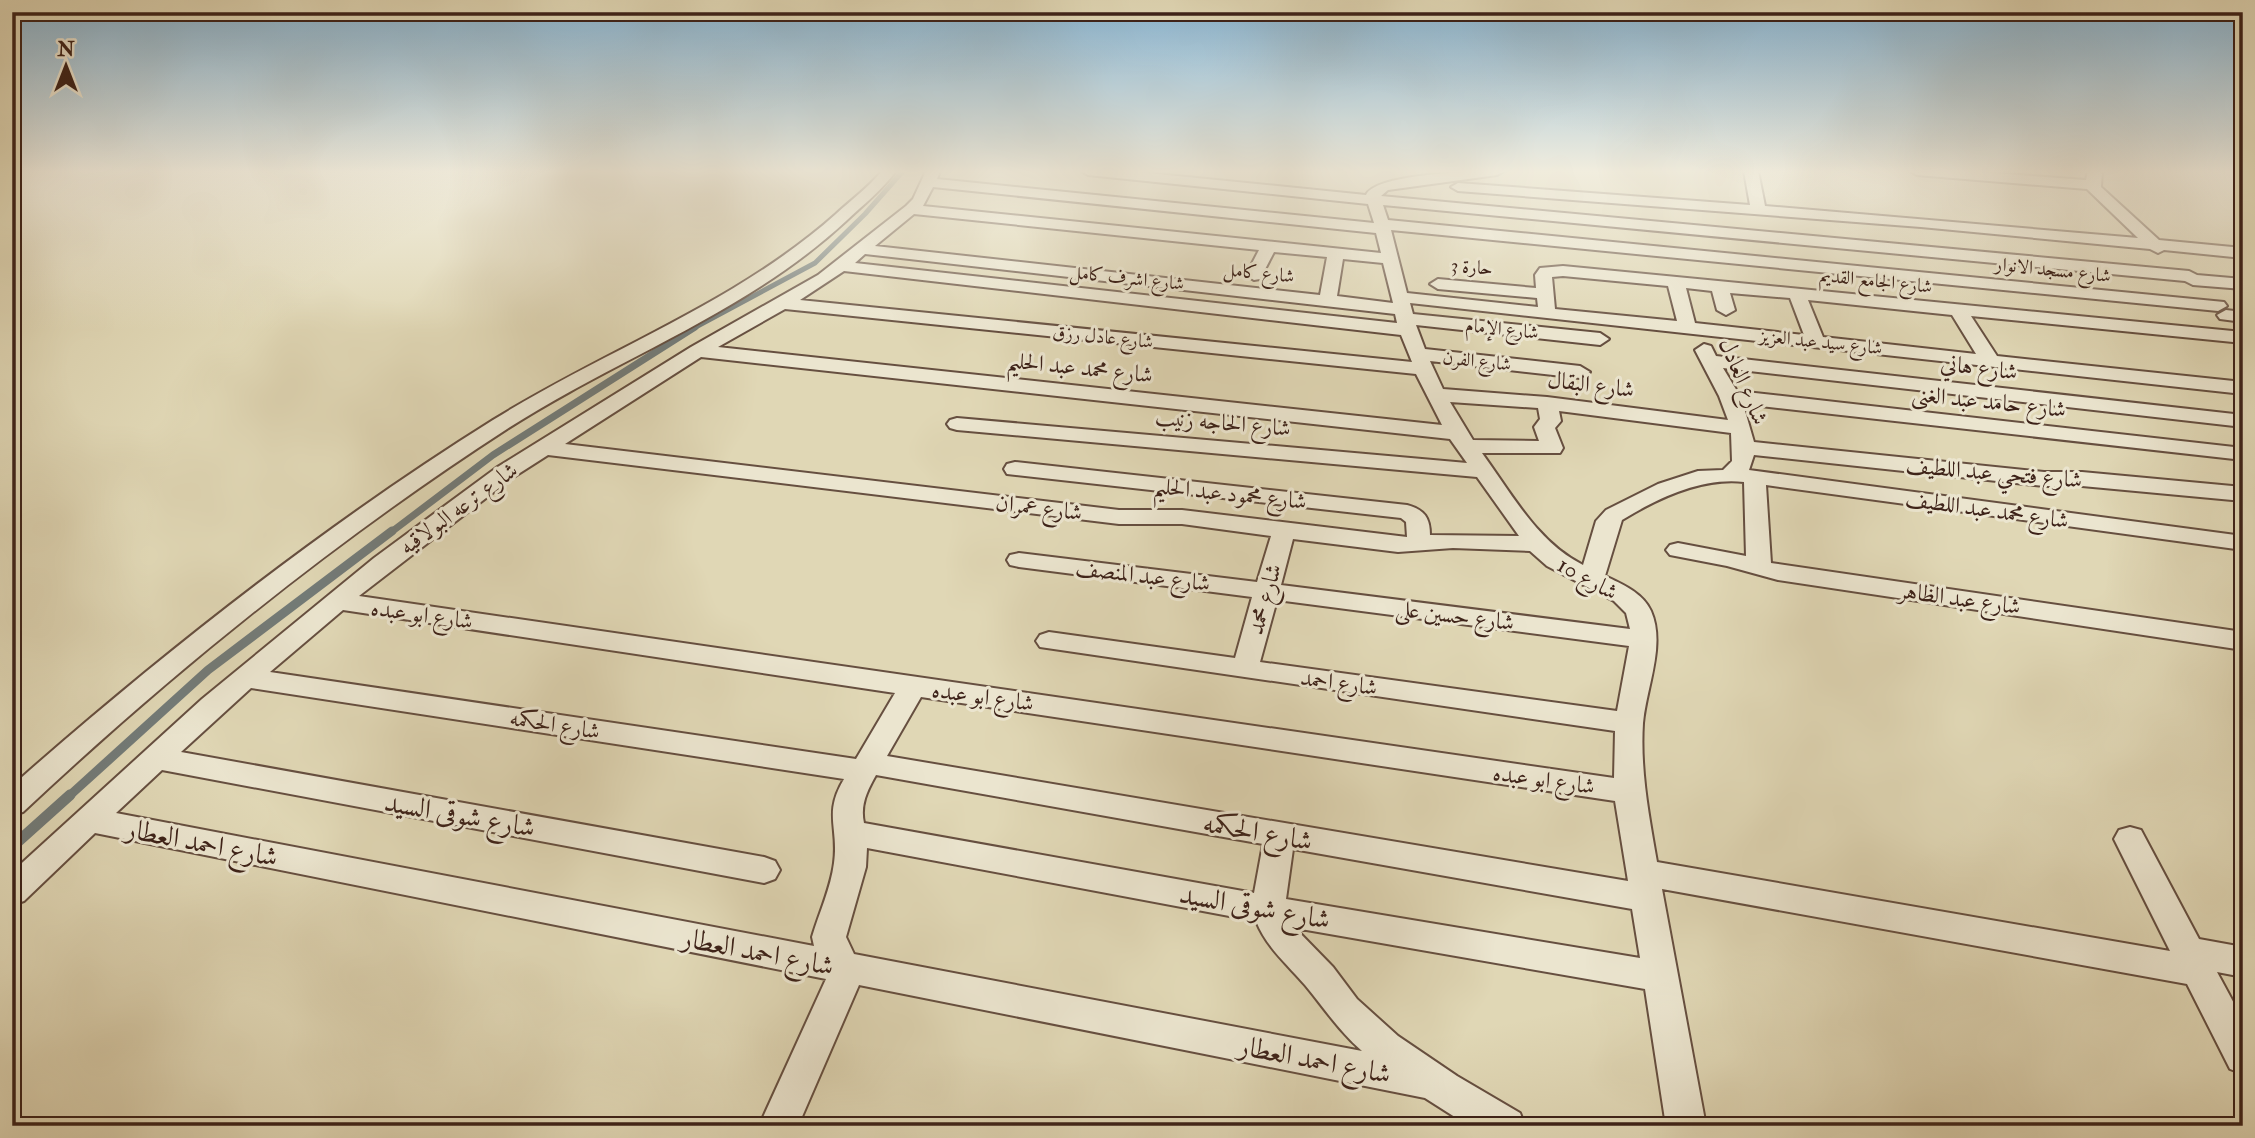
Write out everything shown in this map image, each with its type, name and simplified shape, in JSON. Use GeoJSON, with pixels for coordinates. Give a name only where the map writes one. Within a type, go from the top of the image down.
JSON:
{"type":"FeatureCollection","features":[{"type":"Feature","properties":{"kind":"street","name":"شارع ترعه البولاقيه"},"geometry":{"type":"LineString","coordinates":[[12,804],[94,728],[359,522],[504,422],[689,322],[778,270],[833,224]]}},
{"type":"Feature","properties":{"kind":"street","name":"شارع ترعه البولاقيه"},"geometry":{"type":"LineString","coordinates":[[12,892],[246,678],[337,601],[504,473],[698,351],[841,267],[892,224]]}},
{"type":"Feature","properties":{"kind":"street"},"geometry":{"type":"LineString","coordinates":[[1053,224],[1336,254],[1400,299]]}},
{"type":"Feature","properties":{"kind":"street","name":"شارع مسجد الانوار"},"geometry":{"type":"LineString","coordinates":[[1357,224],[1658,251],[2229,313]]}},
{"type":"Feature","properties":{"kind":"street","name":"شارع 10"},"geometry":{"type":"LineString","coordinates":[[1382,224],[1400,299],[1420,361],[1462,439],[1536,544],[1556,561],[1623,595],[1638,610],[1643,626],[1643,639],[1629,723],[1629,792],[1686,1126]]}},
{"type":"Feature","properties":{"kind":"street"},"geometry":{"type":"LineString","coordinates":[[1627,224],[2243,284]]}},
{"type":"Feature","properties":{"kind":"street"},"geometry":{"type":"LineString","coordinates":[[1922,224],[2243,253]]}},
{"type":"Feature","properties":{"kind":"street"},"geometry":{"type":"LineString","coordinates":[[2136,224],[2229,313],[2243,333]]}},
{"type":"Feature","properties":{"kind":"street"},"geometry":{"type":"LineString","coordinates":[[1254,275],[1269,247]]}},
{"type":"Feature","properties":{"kind":"street","name":"شارع كامل"},"geometry":{"type":"LineString","coordinates":[[862,249],[1327,301],[1400,299]]}},
{"type":"Feature","properties":{"kind":"street","name":"شارع العادل"},"geometry":{"type":"LineString","coordinates":[[1658,251],[1691,327],[1729,396],[1742,438],[1744,460],[1738,471],[1723,475]]}},
{"type":"Feature","properties":{"kind":"street"},"geometry":{"type":"LineString","coordinates":[[1327,301],[1336,254]]}},
{"type":"Feature","properties":{"kind":"street","name":"شارع اشرف كامل"},"geometry":{"type":"LineString","coordinates":[[841,267],[1400,299]]}},
{"type":"Feature","properties":{"kind":"street","name":"شارع الجامع القديم"},"geometry":{"type":"LineString","coordinates":[[1546,303],[1543,275],[1553,271],[1670,280],[2243,338]]}},
{"type":"Feature","properties":{"kind":"street"},"geometry":{"type":"LineString","coordinates":[[1719,285],[1726,310]]}},
{"type":"Feature","properties":{"kind":"street"},"geometry":{"type":"LineString","coordinates":[[1796,293],[1815,340]]}},
{"type":"Feature","properties":{"kind":"street","name":"شارع سيد عبد العزيز"},"geometry":{"type":"LineString","coordinates":[[1400,299],[1546,303],[1691,327],[2243,388]]}},
{"type":"Feature","properties":{"kind":"street","name":"شارع الإمام"},"geometry":{"type":"LineString","coordinates":[[1400,299],[1600,339]]}},
{"type":"Feature","properties":{"kind":"street","name":"شارع عادل رزق"},"geometry":{"type":"LineString","coordinates":[[782,303],[1420,361]]}},
{"type":"Feature","properties":{"kind":"street"},"geometry":{"type":"LineString","coordinates":[[1957,309],[1990,360]]}},
{"type":"Feature","properties":{"kind":"street","name":"شارع محمد عبد الحليم"},"geometry":{"type":"LineString","coordinates":[[698,351],[1552,448],[1544,427],[1551,421],[1548,404]]}},
{"type":"Feature","properties":{"kind":"street","name":"شارع هاني"},"geometry":{"type":"LineString","coordinates":[[1709,360],[2243,421]]}},
{"type":"Feature","properties":{"kind":"street","name":"شارع الفرن"},"geometry":{"type":"LineString","coordinates":[[1420,361],[1580,372]]}},
{"type":"Feature","properties":{"kind":"street","name":"شارع البقال"},"geometry":{"type":"LineString","coordinates":[[1437,395],[1548,404],[1742,438]]}},
{"type":"Feature","properties":{"kind":"street","name":"شارع حامد عبد الغنى"},"geometry":{"type":"LineString","coordinates":[[1729,396],[2243,454]]}},
{"type":"Feature","properties":{"kind":"street","name":"شارع الحاجه زنيب"},"geometry":{"type":"LineString","coordinates":[[957,424],[1484,471]]}},
{"type":"Feature","properties":{"kind":"street","name":"شارع فتحي عبد اللطيف"},"geometry":{"type":"LineString","coordinates":[[1742,438],[2044,479],[2081,479],[2243,494]]}},
{"type":"Feature","properties":{"kind":"street","name":"شارع عمران"},"geometry":{"type":"LineString","coordinates":[[544,448],[1119,517],[1174,516],[1398,545],[1453,541],[1536,544]]}},
{"type":"Feature","properties":{"kind":"street","name":"شارع محمود عبد الحليم"},"geometry":{"type":"LineString","coordinates":[[1015,469],[1407,512],[1418,519],[1419,545]]}},
{"type":"Feature","properties":{"kind":"street"},"geometry":{"type":"LineString","coordinates":[[1591,581],[1608,521],[1614,515],[1690,480],[1723,475]]}},
{"type":"Feature","properties":{"kind":"street","name":"شارع محمد عبد اللطيف"},"geometry":{"type":"LineString","coordinates":[[1723,475],[2243,543]]}},
{"type":"Feature","properties":{"kind":"street"},"geometry":{"type":"LineString","coordinates":[[1755,478],[1759,569]]}},
{"type":"Feature","properties":{"kind":"street","name":"شارع محمد"},"geometry":{"type":"LineString","coordinates":[[1245,669],[1284,530]]}},
{"type":"Feature","properties":{"kind":"street","name":"شارع عبد الظاهر"},"geometry":{"type":"LineString","coordinates":[[1678,550],[1738,561],[1759,569],[2243,641]]}},
{"type":"Feature","properties":{"kind":"street","name":"شارع عبد المنصف"},"geometry":{"type":"LineString","coordinates":[[1019,560],[1267,591]]}},
{"type":"Feature","properties":{"kind":"street","name":"شارع حسين على"},"geometry":{"type":"LineString","coordinates":[[1267,591],[1643,639]]}},
{"type":"Feature","properties":{"kind":"street","name":"شارع ابو عبده"},"geometry":{"type":"LineString","coordinates":[[337,601],[1629,792]]}},
{"type":"Feature","properties":{"kind":"street","name":"شارع احمد"},"geometry":{"type":"LineString","coordinates":[[1049,641],[1629,723]]}},
{"type":"Feature","properties":{"kind":"street","name":"شارع الحكمه"},"geometry":{"type":"LineString","coordinates":[[246,678],[866,767],[1280,834],[1645,886],[2192,961],[2243,962]]}},
{"type":"Feature","properties":{"kind":"street"},"geometry":{"type":"LineString","coordinates":[[778,1126],[845,977],[845,968],[830,949],[829,937],[850,867],[850,832],[846,811],[851,793],[912,686]]}},
{"type":"Feature","properties":{"kind":"street","name":"شارع شوقى السيد"},"geometry":{"type":"LineString","coordinates":[[156,758],[764,870]]}},
{"type":"Feature","properties":{"kind":"street","name":"شارع احمد العطار"},"geometry":{"type":"LineString","coordinates":[[89,820],[1427,1081]]}},
{"type":"Feature","properties":{"kind":"street","name":"شارع شوقى السيد"},"geometry":{"type":"LineString","coordinates":[[850,832],[1661,977]]}},
{"type":"Feature","properties":{"kind":"street"},"geometry":{"type":"LineString","coordinates":[[1280,834],[1270,909],[1276,928],[1288,946],[1316,973],[1346,1013],[1378,1043],[1427,1081],[1506,1126]]}},
{"type":"Feature","properties":{"kind":"street"},"geometry":{"type":"LineString","coordinates":[[2130,839],[2243,1057]]}},
{"type":"Feature","properties":{"kind":"waterway"},"geometry":{"type":"LineString","coordinates":[[692,329],[815,263],[855,224]]}},
{"type":"Feature","properties":{"kind":"waterway"},"geometry":{"type":"LineString","coordinates":[[390,533],[493,455],[695,327]]}},
{"type":"Feature","properties":{"kind":"waterway"},"geometry":{"type":"LineString","coordinates":[[68,797],[208,670],[392,531]]}},
{"type":"Feature","properties":{"kind":"waterway"},"geometry":{"type":"LineString","coordinates":[[12,847],[70,795]]}}]}
